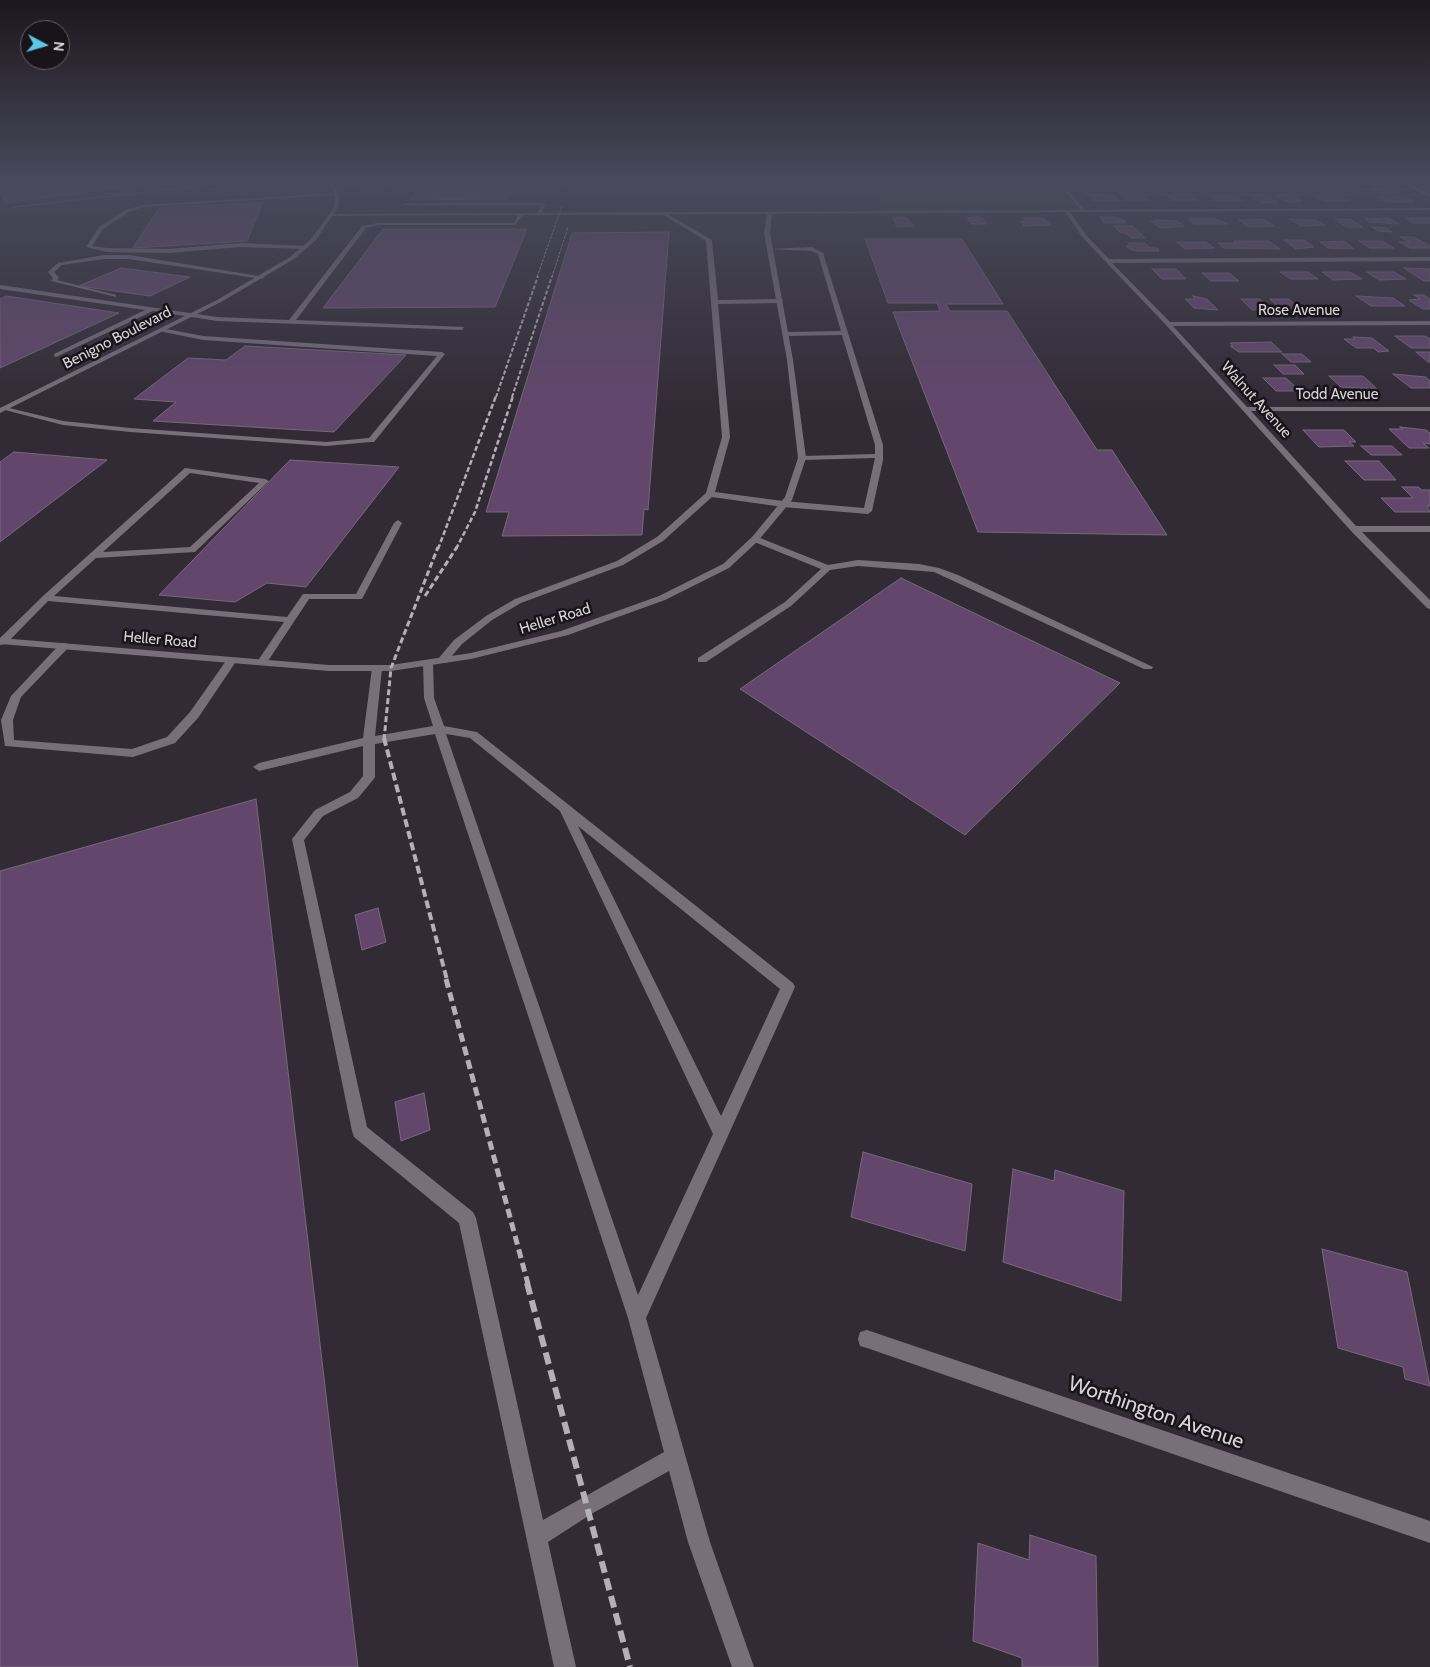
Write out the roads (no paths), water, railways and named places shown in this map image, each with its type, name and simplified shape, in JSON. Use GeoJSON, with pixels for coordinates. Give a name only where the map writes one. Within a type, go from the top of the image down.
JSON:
{"type":"FeatureCollection","features":[{"type":"Feature","properties":{"kind":"street"},"geometry":{"type":"LineString","coordinates":[[83,260],[60,264],[51,272],[56,278],[54,282],[109,295],[156,302]]}},
{"type":"Feature","properties":{"kind":"street"},"geometry":{"type":"LineString","coordinates":[[148,260],[262,277]]}},
{"type":"Feature","properties":{"kind":"street","name":"Benigno Boulevard"},"geometry":{"type":"LineString","coordinates":[[2,410],[204,309],[262,277],[287,260]]}},
{"type":"Feature","properties":{"kind":"street"},"geometry":{"type":"LineString","coordinates":[[290,322],[338,260]]}},
{"type":"Feature","properties":{"kind":"street"},"geometry":{"type":"LineString","coordinates":[[711,260],[726,437],[710,494],[660,539],[620,563],[518,601],[489,618],[435,662],[429,698],[637,1318],[699,1542],[743,1667]]}},
{"type":"Feature","properties":{"kind":"street","name":"Heller Road"},"geometry":{"type":"LineString","coordinates":[[1,641],[329,668],[377,668],[471,656],[564,633],[662,598],[726,566],[755,538],[789,498],[802,458],[786,334],[772,260]]}},
{"type":"Feature","properties":{"kind":"street"},"geometry":{"type":"LineString","coordinates":[[710,494],[783,504],[868,511],[879,456],[879,445],[822,260]]}},
{"type":"Feature","properties":{"kind":"street"},"geometry":{"type":"LineString","coordinates":[[1108,260],[1175,260]]}},
{"type":"Feature","properties":{"kind":"street","name":"Walnut Avenue"},"geometry":{"type":"LineString","coordinates":[[1108,260],[1354,529],[1430,606]]}},
{"type":"Feature","properties":{"kind":"street"},"geometry":{"type":"LineString","coordinates":[[0,287],[217,319],[462,328]]}},
{"type":"Feature","properties":{"kind":"street"},"geometry":{"type":"LineString","coordinates":[[715,302],[780,301]]}},
{"type":"Feature","properties":{"kind":"street"},"geometry":{"type":"LineString","coordinates":[[194,308],[204,309]]}},
{"type":"Feature","properties":{"kind":"street"},"geometry":{"type":"LineString","coordinates":[[56,355],[153,310]]}},
{"type":"Feature","properties":{"kind":"street","name":"Rose Avenue"},"geometry":{"type":"LineString","coordinates":[[1168,324],[1430,323]]}},
{"type":"Feature","properties":{"kind":"street"},"geometry":{"type":"LineString","coordinates":[[2,410],[63,423],[130,430],[326,444],[371,440],[442,354],[203,338],[161,330]]}},
{"type":"Feature","properties":{"kind":"street"},"geometry":{"type":"LineString","coordinates":[[786,334],[845,333]]}},
{"type":"Feature","properties":{"kind":"street","name":"Todd Avenue"},"geometry":{"type":"LineString","coordinates":[[1245,409],[1430,409]]}},
{"type":"Feature","properties":{"kind":"street"},"geometry":{"type":"LineString","coordinates":[[802,458],[879,456]]}},
{"type":"Feature","properties":{"kind":"street"},"geometry":{"type":"LineString","coordinates":[[1,641],[46,598],[188,470],[265,481],[192,550],[94,555]]}},
{"type":"Feature","properties":{"kind":"street"},"geometry":{"type":"LineString","coordinates":[[262,662],[306,596],[359,596],[398,523]]}},
{"type":"Feature","properties":{"kind":"street"},"geometry":{"type":"LineString","coordinates":[[1354,529],[1430,529]]}},
{"type":"Feature","properties":{"kind":"street"},"geometry":{"type":"LineString","coordinates":[[755,538],[827,568],[858,563],[936,570],[955,577],[1148,667]]}},
{"type":"Feature","properties":{"kind":"street"},"geometry":{"type":"LineString","coordinates":[[702,660],[788,604],[827,568]]}},
{"type":"Feature","properties":{"kind":"street"},"geometry":{"type":"LineString","coordinates":[[46,598],[291,620]]}},
{"type":"Feature","properties":{"kind":"street"},"geometry":{"type":"LineString","coordinates":[[64,646],[16,696],[7,720],[9,743],[132,754],[171,740],[194,715],[232,660]]}},
{"type":"Feature","properties":{"kind":"street"},"geometry":{"type":"LineString","coordinates":[[377,668],[369,741],[369,777],[354,795],[318,812],[298,839],[360,1131],[467,1218],[565,1667]]}},
{"type":"Feature","properties":{"kind":"street"},"geometry":{"type":"LineString","coordinates":[[259,767],[369,741],[439,729],[473,735],[788,987],[637,1318]]}},
{"type":"Feature","properties":{"kind":"street"},"geometry":{"type":"LineString","coordinates":[[563,807],[721,1134]]}},
{"type":"Feature","properties":{"kind":"street","name":"Worthington Avenue"},"geometry":{"type":"LineString","coordinates":[[867,1339],[1430,1532]]}},
{"type":"Feature","properties":{"kind":"street"},"geometry":{"type":"LineString","coordinates":[[536,1537],[586,1506],[676,1456]]}},
{"type":"Feature","properties":{"kind":"railway"},"geometry":{"type":"LineString","coordinates":[[537,277],[543,260]]}},
{"type":"Feature","properties":{"kind":"railway"},"geometry":{"type":"LineString","coordinates":[[552,277],[558,260]]}},
{"type":"Feature","properties":{"kind":"railway"},"geometry":{"type":"LineString","coordinates":[[496,397],[538,276]]}},
{"type":"Feature","properties":{"kind":"railway"},"geometry":{"type":"LineString","coordinates":[[512,397],[552,276]]}},
{"type":"Feature","properties":{"kind":"railway"},"geometry":{"type":"LineString","coordinates":[[438,549],[496,396]]}},
{"type":"Feature","properties":{"kind":"railway"},"geometry":{"type":"LineString","coordinates":[[456,549],[475,512],[513,396]]}},
{"type":"Feature","properties":{"kind":"railway"},"geometry":{"type":"LineString","coordinates":[[384,739],[391,668],[438,547]]}},
{"type":"Feature","properties":{"kind":"railway"},"geometry":{"type":"LineString","coordinates":[[425,596],[457,547]]}},
{"type":"Feature","properties":{"kind":"railway"},"geometry":{"type":"LineString","coordinates":[[384,739],[447,980]]}},
{"type":"Feature","properties":{"kind":"railway"},"geometry":{"type":"LineString","coordinates":[[446,979],[528,1284]]}},
{"type":"Feature","properties":{"kind":"railway"},"geometry":{"type":"LineString","coordinates":[[527,1283],[630,1667]]}}]}
